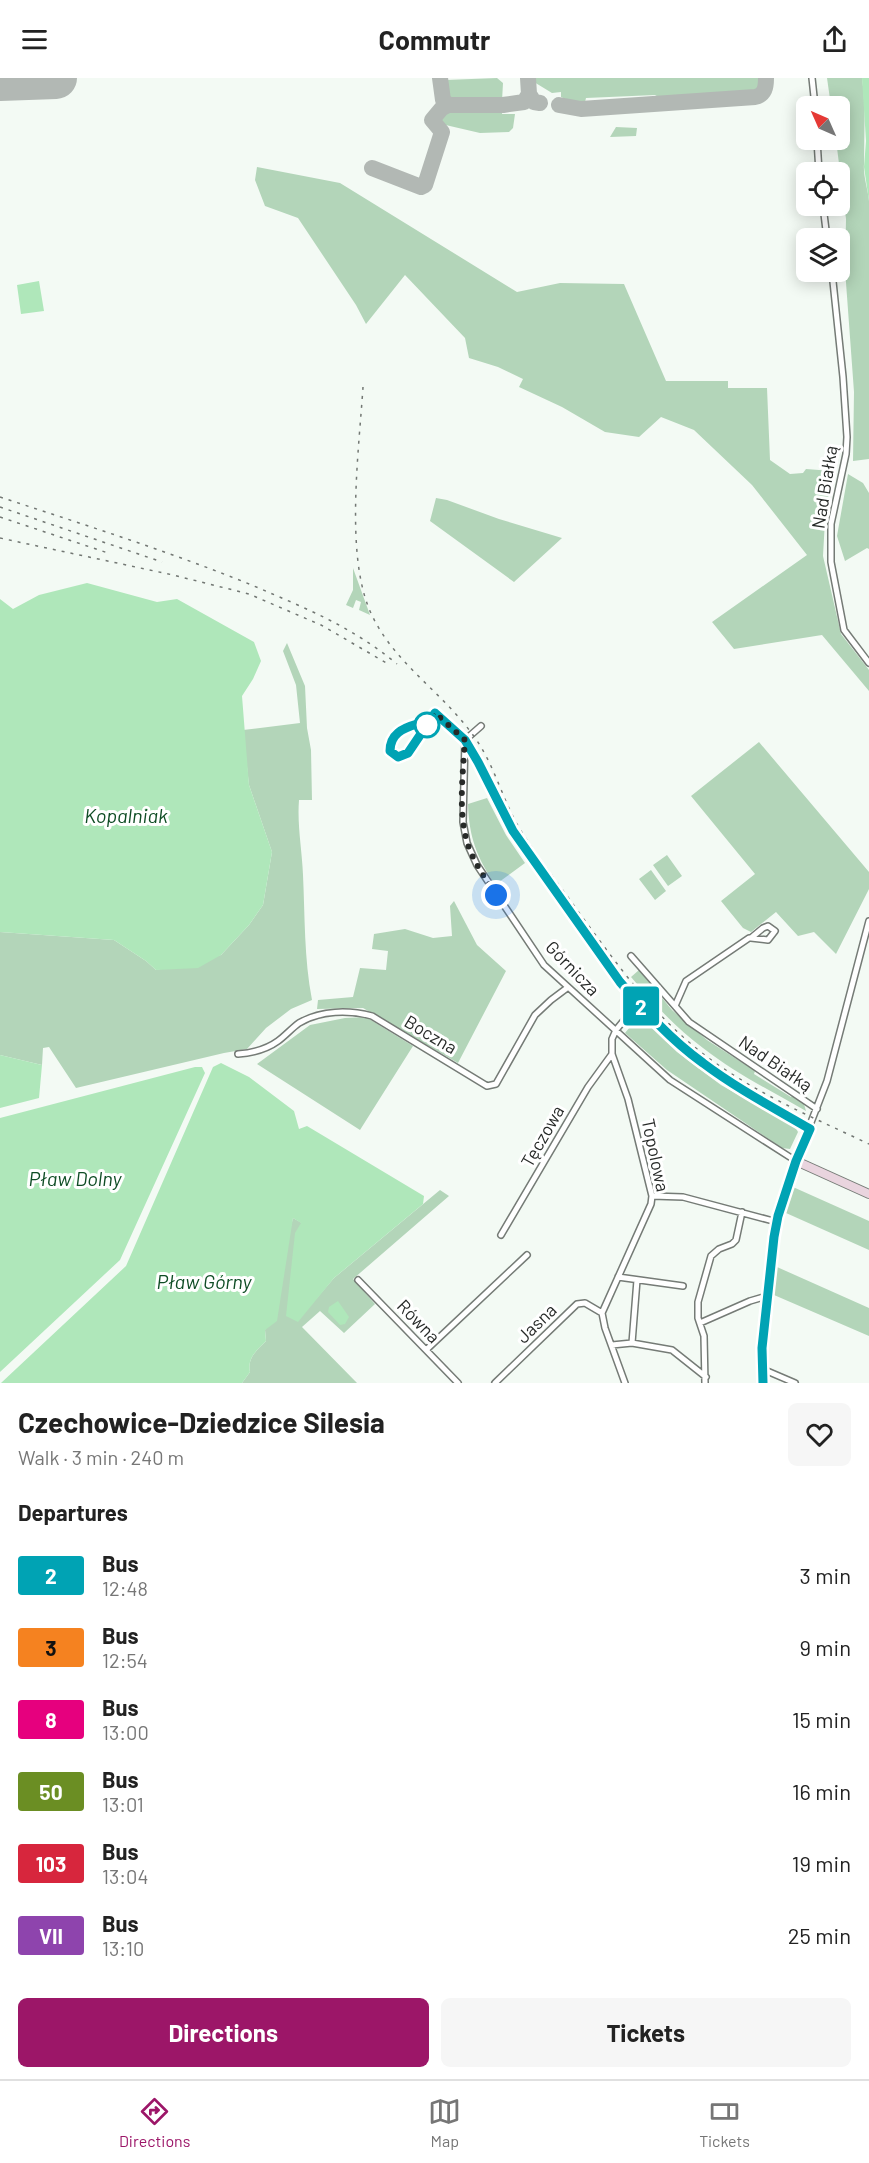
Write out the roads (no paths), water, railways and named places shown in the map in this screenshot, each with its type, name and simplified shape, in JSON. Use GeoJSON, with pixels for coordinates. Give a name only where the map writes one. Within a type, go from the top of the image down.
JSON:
{"type":"FeatureCollection","features":[{"type":"Feature","properties":{"kind":"street"},"geometry":{"type":"LineString","coordinates":[[812,78],[813,96]]}},
{"type":"Feature","properties":{"kind":"street","name":"Nad Białką"},"geometry":{"type":"LineString","coordinates":[[833,282],[847,436],[846,454],[831,524],[831,562],[844,630],[869,663]]}},
{"type":"Feature","properties":{"kind":"street","name":"Górnicza"},"geometry":{"type":"LineString","coordinates":[[435,713],[465,740],[513,831],[638,1004],[703,1064],[810,1129]]}},
{"type":"Feature","properties":{"kind":"street"},"geometry":{"type":"LineString","coordinates":[[465,740],[481,726]]}},
{"type":"Feature","properties":{"kind":"street","name":"Górnicza"},"geometry":{"type":"LineString","coordinates":[[465,740],[463,822],[467,843],[477,865],[505,910],[544,965],[670,1080],[796,1161],[869,1194]]}},
{"type":"Feature","properties":{"kind":"street","name":"Nad Białką"},"geometry":{"type":"LineString","coordinates":[[631,956],[689,1022],[817,1109],[827,1081],[869,921]]}},
{"type":"Feature","properties":{"kind":"street"},"geometry":{"type":"LineString","coordinates":[[675,1006],[686,981],[751,938]]}},
{"type":"Feature","properties":{"kind":"street","name":"Boczna"},"geometry":{"type":"LineString","coordinates":[[238,1054],[250,1053],[275,1043],[299,1023],[312,1018],[355,1011],[372,1016],[487,1086],[492,1086],[496,1084],[535,1015],[551,999],[567,988]]}},
{"type":"Feature","properties":{"kind":"street"},"geometry":{"type":"LineString","coordinates":[[616,1030],[638,1004]]}},
{"type":"Feature","properties":{"kind":"street","name":"Topolowa"},"geometry":{"type":"LineString","coordinates":[[602,1313],[651,1204],[652,1196],[628,1099],[612,1054],[612,1040],[616,1030]]}},
{"type":"Feature","properties":{"kind":"street","name":"Tęczowa"},"geometry":{"type":"LineString","coordinates":[[501,1235],[588,1087],[612,1054]]}},
{"type":"Feature","properties":{"kind":"street"},"geometry":{"type":"LineString","coordinates":[[763,1383],[762,1348],[777,1222],[796,1161],[817,1109]]}},
{"type":"Feature","properties":{"kind":"street"},"geometry":{"type":"LineString","coordinates":[[652,1196],[683,1197],[777,1222]]}},
{"type":"Feature","properties":{"kind":"street"},"geometry":{"type":"LineString","coordinates":[[706,1380],[704,1336],[698,1302],[711,1256],[736,1240],[742,1212]]}},
{"type":"Feature","properties":{"kind":"street"},"geometry":{"type":"LineString","coordinates":[[426,1350],[526,1255]]}},
{"type":"Feature","properties":{"kind":"street"},"geometry":{"type":"LineString","coordinates":[[618,1277],[683,1286]]}},
{"type":"Feature","properties":{"kind":"street","name":"Równa"},"geometry":{"type":"LineString","coordinates":[[358,1280],[458,1383]]}},
{"type":"Feature","properties":{"kind":"street"},"geometry":{"type":"LineString","coordinates":[[632,1343],[637,1280]]}},
{"type":"Feature","properties":{"kind":"street"},"geometry":{"type":"LineString","coordinates":[[700,1323],[757,1298],[767,1296]]}},
{"type":"Feature","properties":{"kind":"street","name":"Jasna"},"geometry":{"type":"LineString","coordinates":[[495,1383],[577,1304],[585,1303],[602,1313]]}},
{"type":"Feature","properties":{"kind":"street"},"geometry":{"type":"LineString","coordinates":[[602,1313],[625,1383]]}},
{"type":"Feature","properties":{"kind":"street"},"geometry":{"type":"LineString","coordinates":[[612,1345],[632,1343],[672,1350],[706,1380]]}},
{"type":"Feature","properties":{"kind":"street"},"geometry":{"type":"LineString","coordinates":[[762,1372],[767,1371],[795,1383]]}},
{"type":"Feature","properties":{"kind":"water"},"geometry":{"type":"Polygon","coordinates":[[[862,78],[869,78],[869,201],[864,167],[866,141],[862,78]]]}},
{"type":"Feature","properties":{"kind":"water"},"geometry":{"type":"Polygon","coordinates":[[[39,281],[44,311],[21,314],[17,285],[39,281]]]}},
{"type":"Feature","properties":{"kind":"water","name":"Kopalniak"},"geometry":{"type":"Polygon","coordinates":[[[87,583],[157,602],[177,599],[254,642],[261,661],[242,696],[249,785],[272,852],[263,905],[249,925],[221,955],[198,968],[156,970],[114,940],[0,932],[0,599],[13,609],[39,595],[87,583]]]}},
{"type":"Feature","properties":{"kind":"water"},"geometry":{"type":"Polygon","coordinates":[[[0,1055],[42,1065],[39,1098],[0,1108],[0,1055]]]}},
{"type":"Feature","properties":{"kind":"water","name":"Pław Górny"},"geometry":{"type":"Polygon","coordinates":[[[221,1063],[249,1077],[294,1111],[299,1129],[307,1126],[424,1196],[423,1204],[334,1278],[298,1322],[286,1316],[295,1233],[301,1223],[293,1218],[277,1321],[265,1330],[266,1341],[254,1355],[249,1367],[250,1372],[242,1383],[1,1383],[126,1266],[213,1067],[221,1063]]]}},
{"type":"Feature","properties":{"kind":"water","name":"Pław Dolny"},"geometry":{"type":"Polygon","coordinates":[[[202,1067],[205,1073],[120,1260],[0,1372],[0,1118],[202,1067]]]}},
{"type":"Feature","properties":{"kind":"water"},"geometry":{"type":"Polygon","coordinates":[[[338,1301],[349,1317],[345,1324],[340,1325],[328,1312],[329,1307],[338,1301]]]}},
{"type":"Feature","properties":{"kind":"railway"},"geometry":{"type":"LineString","coordinates":[[363,387],[357,468],[357,556],[361,582],[377,626],[403,660],[448,705],[475,738],[489,761],[516,822],[530,844],[622,970],[667,1022],[702,1053],[741,1080],[869,1144]]}},
{"type":"Feature","properties":{"kind":"railway"},"geometry":{"type":"LineString","coordinates":[[0,497],[160,550],[254,586],[346,629],[397,664]]}},
{"type":"Feature","properties":{"kind":"railway"},"geometry":{"type":"LineString","coordinates":[[0,507],[162,562]]}},
{"type":"Feature","properties":{"kind":"railway"},"geometry":{"type":"LineString","coordinates":[[0,517],[111,554]]}},
{"type":"Feature","properties":{"kind":"railway"},"geometry":{"type":"LineString","coordinates":[[0,538],[173,575],[249,594],[321,625],[390,665]]}}]}
